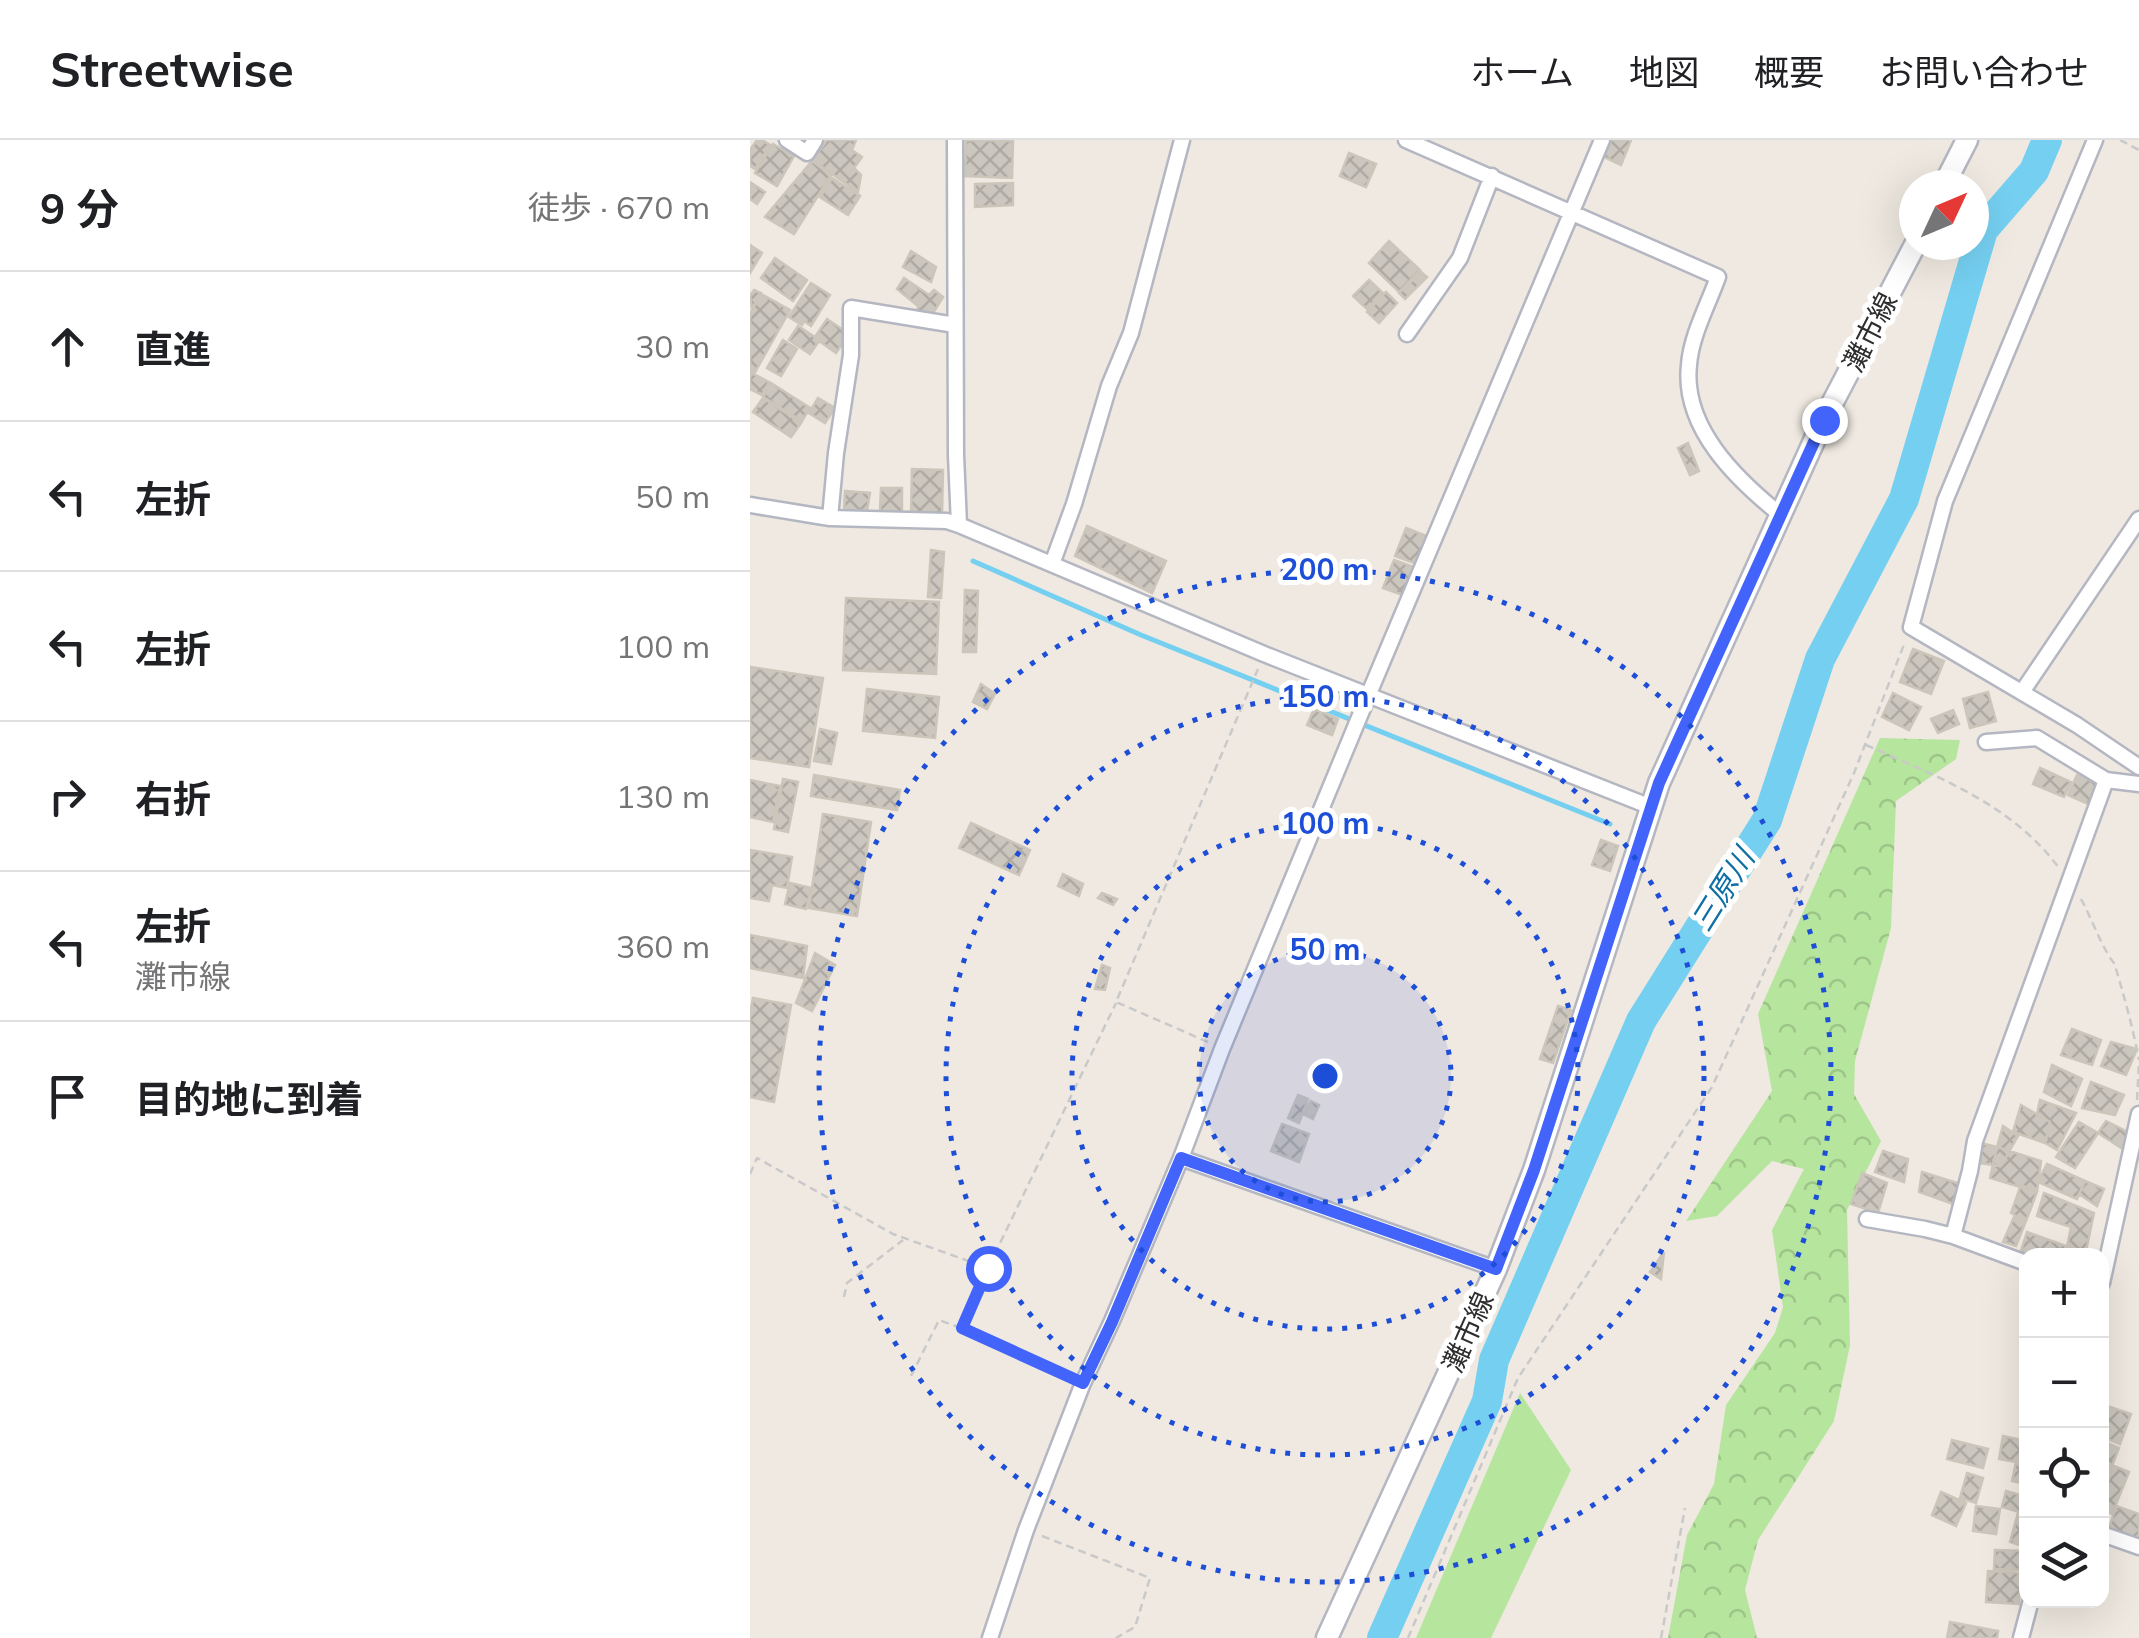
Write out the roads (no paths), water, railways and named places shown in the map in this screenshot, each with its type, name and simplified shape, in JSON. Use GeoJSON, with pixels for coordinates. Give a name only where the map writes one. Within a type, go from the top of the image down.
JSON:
{"type":"FeatureCollection","features":[{"type":"Feature","properties":{"kind":"main road"},"geometry":{"type":"LineString","coordinates":[[1951,170],[1966,140]]}},
{"type":"Feature","properties":{"kind":"main road","name":"灘市線"},"geometry":{"type":"LineString","coordinates":[[1327,1638],[1496,1269],[1534,1170],[1651,807],[1674,749],[1824,420],[1906,260]]}},
{"type":"Feature","properties":{"kind":"street"},"geometry":{"type":"LineString","coordinates":[[787,140],[807,153],[815,140]]}},
{"type":"Feature","properties":{"kind":"street"},"geometry":{"type":"LineString","coordinates":[[955,140],[958,525]]}},
{"type":"Feature","properties":{"kind":"street"},"geometry":{"type":"LineString","coordinates":[[1052,564],[1108,386],[1131,333],[1182,140]]}},
{"type":"Feature","properties":{"kind":"street"},"geometry":{"type":"LineString","coordinates":[[1406,140],[1718,277],[1688,366],[1693,410],[1722,459],[1782,516]]}},
{"type":"Feature","properties":{"kind":"street"},"geometry":{"type":"LineString","coordinates":[[990,1638],[1026,1530],[1083,1383],[1181,1158],[1222,1048],[1602,140]]}},
{"type":"Feature","properties":{"kind":"street"},"geometry":{"type":"LineString","coordinates":[[2095,140],[1945,501],[1911,627],[2078,725],[2139,767]]}},
{"type":"Feature","properties":{"kind":"street"},"geometry":{"type":"LineString","coordinates":[[1407,334],[1460,258],[1492,176]]}},
{"type":"Feature","properties":{"kind":"street"},"geometry":{"type":"LineString","coordinates":[[830,518],[851,354],[851,308],[955,325]]}},
{"type":"Feature","properties":{"kind":"street"},"geometry":{"type":"LineString","coordinates":[[750,505],[830,518],[958,525],[1264,654],[1651,807]]}},
{"type":"Feature","properties":{"kind":"street"},"geometry":{"type":"LineString","coordinates":[[2022,692],[2139,518]]}},
{"type":"Feature","properties":{"kind":"street"},"geometry":{"type":"LineString","coordinates":[[1986,742],[2037,738],[2106,780],[2139,784]]}},
{"type":"Feature","properties":{"kind":"street"},"geometry":{"type":"LineString","coordinates":[[1954,1236],[1975,1141],[2106,780]]}},
{"type":"Feature","properties":{"kind":"street"},"geometry":{"type":"LineString","coordinates":[[2109,1253],[2139,1114]]}},
{"type":"Feature","properties":{"kind":"street"},"geometry":{"type":"LineString","coordinates":[[1181,1158],[1496,1269]]}},
{"type":"Feature","properties":{"kind":"street"},"geometry":{"type":"LineString","coordinates":[[1867,1219],[1954,1236],[2019,1259]]}},
{"type":"Feature","properties":{"kind":"street"},"geometry":{"type":"LineString","coordinates":[[2109,1536],[2139,1547]]}},
{"type":"Feature","properties":{"kind":"street"},"geometry":{"type":"LineString","coordinates":[[2021,1638],[2029,1608]]}},
{"type":"Feature","properties":{"kind":"waterway","name":"三原川"},"geometry":{"type":"LineString","coordinates":[[1382,1638],[1487,1401],[1494,1360],[1641,1021],[1767,820],[1820,659],[1904,499],[1983,230],[2034,171],[2047,140]]}},
{"type":"Feature","properties":{"kind":"waterway"},"geometry":{"type":"LineString","coordinates":[[795,519],[818,523]]}},
{"type":"Feature","properties":{"kind":"waterway"},"geometry":{"type":"LineString","coordinates":[[973,561],[1141,635],[1610,824]]}}]}
